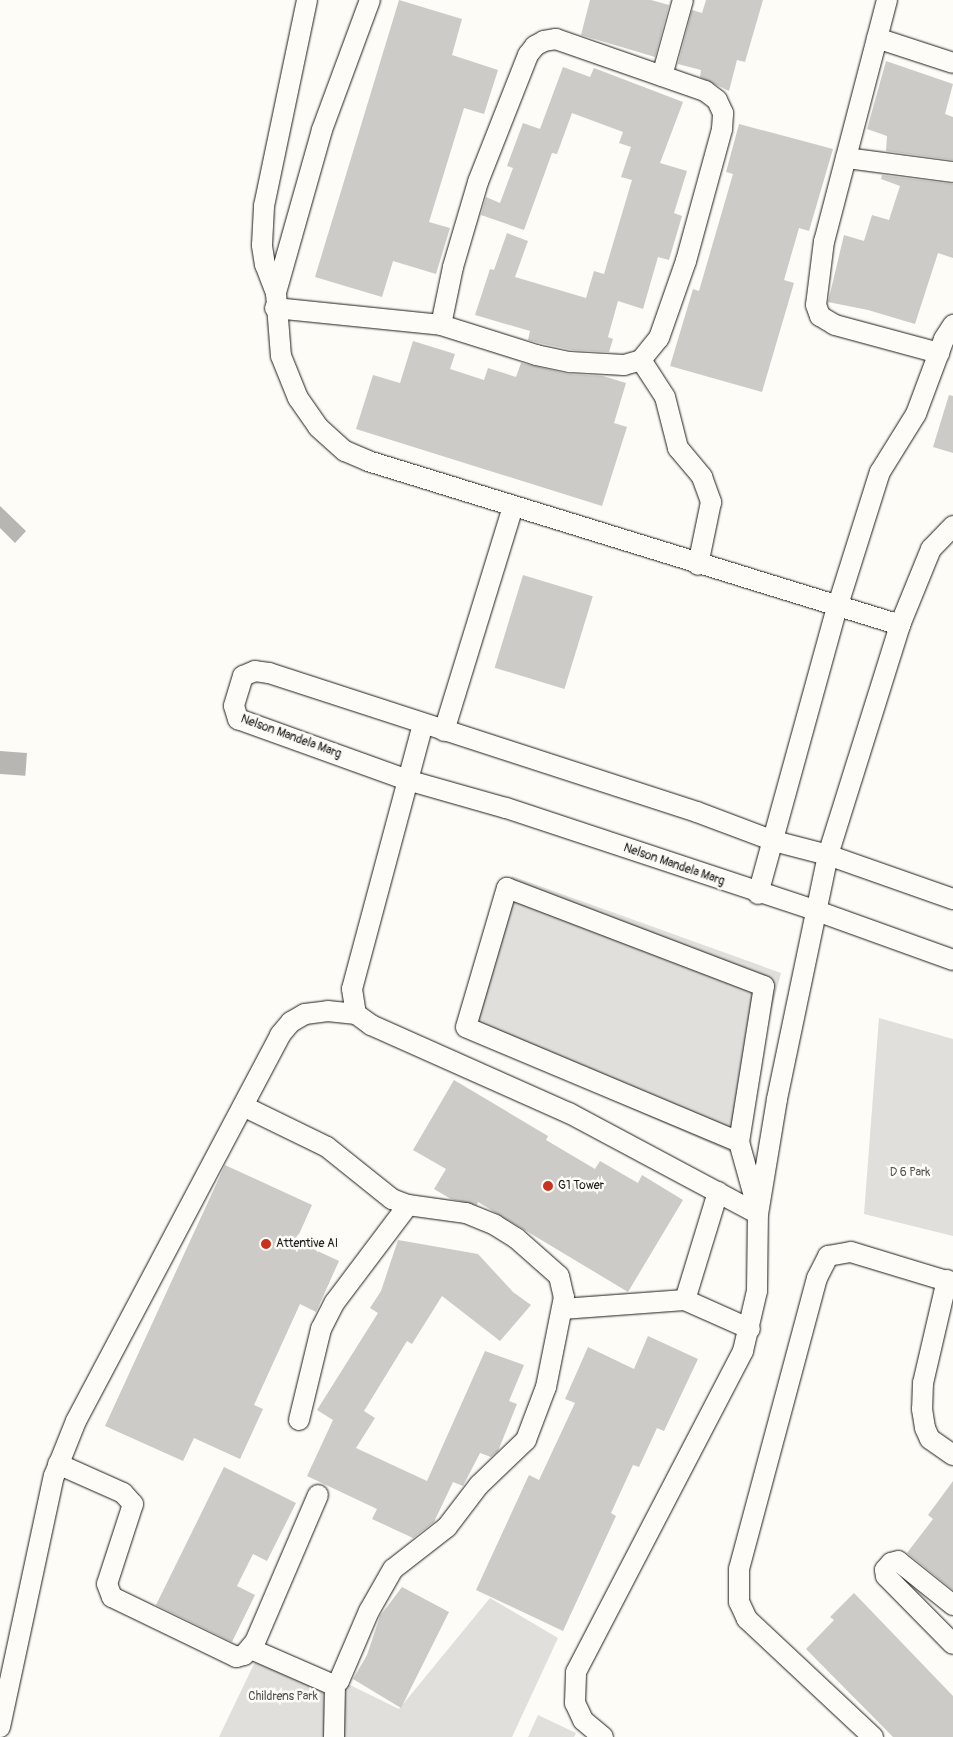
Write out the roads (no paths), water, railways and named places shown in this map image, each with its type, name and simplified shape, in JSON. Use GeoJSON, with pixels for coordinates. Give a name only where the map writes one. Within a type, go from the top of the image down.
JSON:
{"type":"FeatureCollection","features":[{"type":"Feature","properties":{"kind":"street"},"geometry":{"type":"LineString","coordinates":[[307,0],[264,206],[262,245],[264,265],[276,300],[281,356],[288,378],[308,412],[330,439],[345,450],[368,461],[837,608],[900,625]]}},
{"type":"Feature","properties":{"kind":"street"},"geometry":{"type":"LineString","coordinates":[[276,300],[322,130],[370,0]]}},
{"type":"Feature","properties":{"kind":"street"},"geometry":{"type":"LineString","coordinates":[[662,76],[683,0]]}},
{"type":"Feature","properties":{"kind":"street"},"geometry":{"type":"LineString","coordinates":[[887,0],[824,242],[817,289],[820,316],[835,325],[939,352]]}},
{"type":"Feature","properties":{"kind":"street"},"geometry":{"type":"LineString","coordinates":[[877,38],[953,63]]}},
{"type":"Feature","properties":{"kind":"street"},"geometry":{"type":"LineString","coordinates":[[276,300],[442,325],[536,355],[570,362],[624,366],[641,360],[659,338],[680,278],[722,129],[723,112],[717,100],[705,91],[556,40],[544,41],[535,46],[525,64],[478,182],[453,267],[442,325]]}},
{"type":"Feature","properties":{"kind":"street"},"geometry":{"type":"LineString","coordinates":[[846,158],[953,172]]}},
{"type":"Feature","properties":{"kind":"street"},"geometry":{"type":"LineString","coordinates":[[758,894],[837,608],[880,472],[916,414],[939,352],[953,325]]}},
{"type":"Feature","properties":{"kind":"street"},"geometry":{"type":"LineString","coordinates":[[641,360],[665,397],[678,448],[702,477],[711,502],[698,565]]}},
{"type":"Feature","properties":{"kind":"street"},"geometry":{"type":"LineString","coordinates":[[444,731],[513,507]]}},
{"type":"Feature","properties":{"kind":"street"},"geometry":{"type":"LineString","coordinates":[[603,1737],[583,1720],[575,1704],[576,1672],[743,1351],[750,1329],[757,1291],[758,1214],[795,1005],[828,855],[900,625],[931,549],[953,526]]}},
{"type":"Feature","properties":{"kind":"street","name":"Nelson Mandela Marg"},"geometry":{"type":"LineString","coordinates":[[953,899],[828,855],[774,841],[697,812],[255,671],[243,676],[234,706],[238,720],[408,780],[506,808],[758,894],[817,911],[953,960]]}},
{"type":"Feature","properties":{"kind":"street"},"geometry":{"type":"LineString","coordinates":[[356,1014],[352,989],[423,724]]}},
{"type":"Feature","properties":{"kind":"street"},"geometry":{"type":"LineString","coordinates":[[738,1142],[466,1027],[507,888],[764,986],[738,1142],[758,1214]]}},
{"type":"Feature","properties":{"kind":"street"},"geometry":{"type":"LineString","coordinates":[[0,1727],[58,1464],[91,1392],[280,1035],[291,1022],[305,1014],[328,1011],[356,1014],[371,1025],[569,1113],[758,1214]]}},
{"type":"Feature","properties":{"kind":"street"},"geometry":{"type":"LineString","coordinates":[[243,1106],[327,1147],[358,1170],[376,1188],[408,1206],[479,1217],[516,1238],[559,1276],[564,1285],[562,1309],[546,1387],[526,1440],[479,1485],[442,1532],[393,1569],[369,1611],[335,1684],[334,1737]]}},
{"type":"Feature","properties":{"kind":"street"},"geometry":{"type":"LineString","coordinates":[[685,1300],[718,1192]]}},
{"type":"Feature","properties":{"kind":"street"},"geometry":{"type":"LineString","coordinates":[[299,1420],[321,1329],[335,1302],[408,1206]]}},
{"type":"Feature","properties":{"kind":"street"},"geometry":{"type":"LineString","coordinates":[[873,1737],[747,1619],[739,1602],[739,1570],[817,1278],[828,1256],[851,1252],[950,1281],[923,1383],[922,1409],[925,1428],[930,1439],[953,1455]]}},
{"type":"Feature","properties":{"kind":"street"},"geometry":{"type":"LineString","coordinates":[[562,1309],[685,1300],[750,1329]]}},
{"type":"Feature","properties":{"kind":"street"},"geometry":{"type":"LineString","coordinates":[[58,1464],[123,1493],[133,1504],[107,1584],[112,1597],[230,1654],[244,1656],[251,1649],[318,1495]]}},
{"type":"Feature","properties":{"kind":"street"},"geometry":{"type":"LineString","coordinates":[[953,1605],[898,1561],[891,1563],[885,1570],[886,1576],[953,1644]]}},
{"type":"Feature","properties":{"kind":"street"},"geometry":{"type":"LineString","coordinates":[[251,1649],[335,1684]]}},
{"type":"Feature","properties":{"kind":"place","name":"G1 Tower"},"geometry":{"type":"Point","coordinates":[548,1186]}},
{"type":"Feature","properties":{"kind":"place","name":"Attentive AI"},"geometry":{"type":"Point","coordinates":[266,1244]}},
{"type":"Feature","properties":{"kind":"park label","name":"D 6 Park"},"geometry":{"type":"Point","coordinates":[910,1173]}},
{"type":"Feature","properties":{"kind":"park label","name":"Childrens Park"},"geometry":{"type":"Point","coordinates":[283,1697]}}]}
